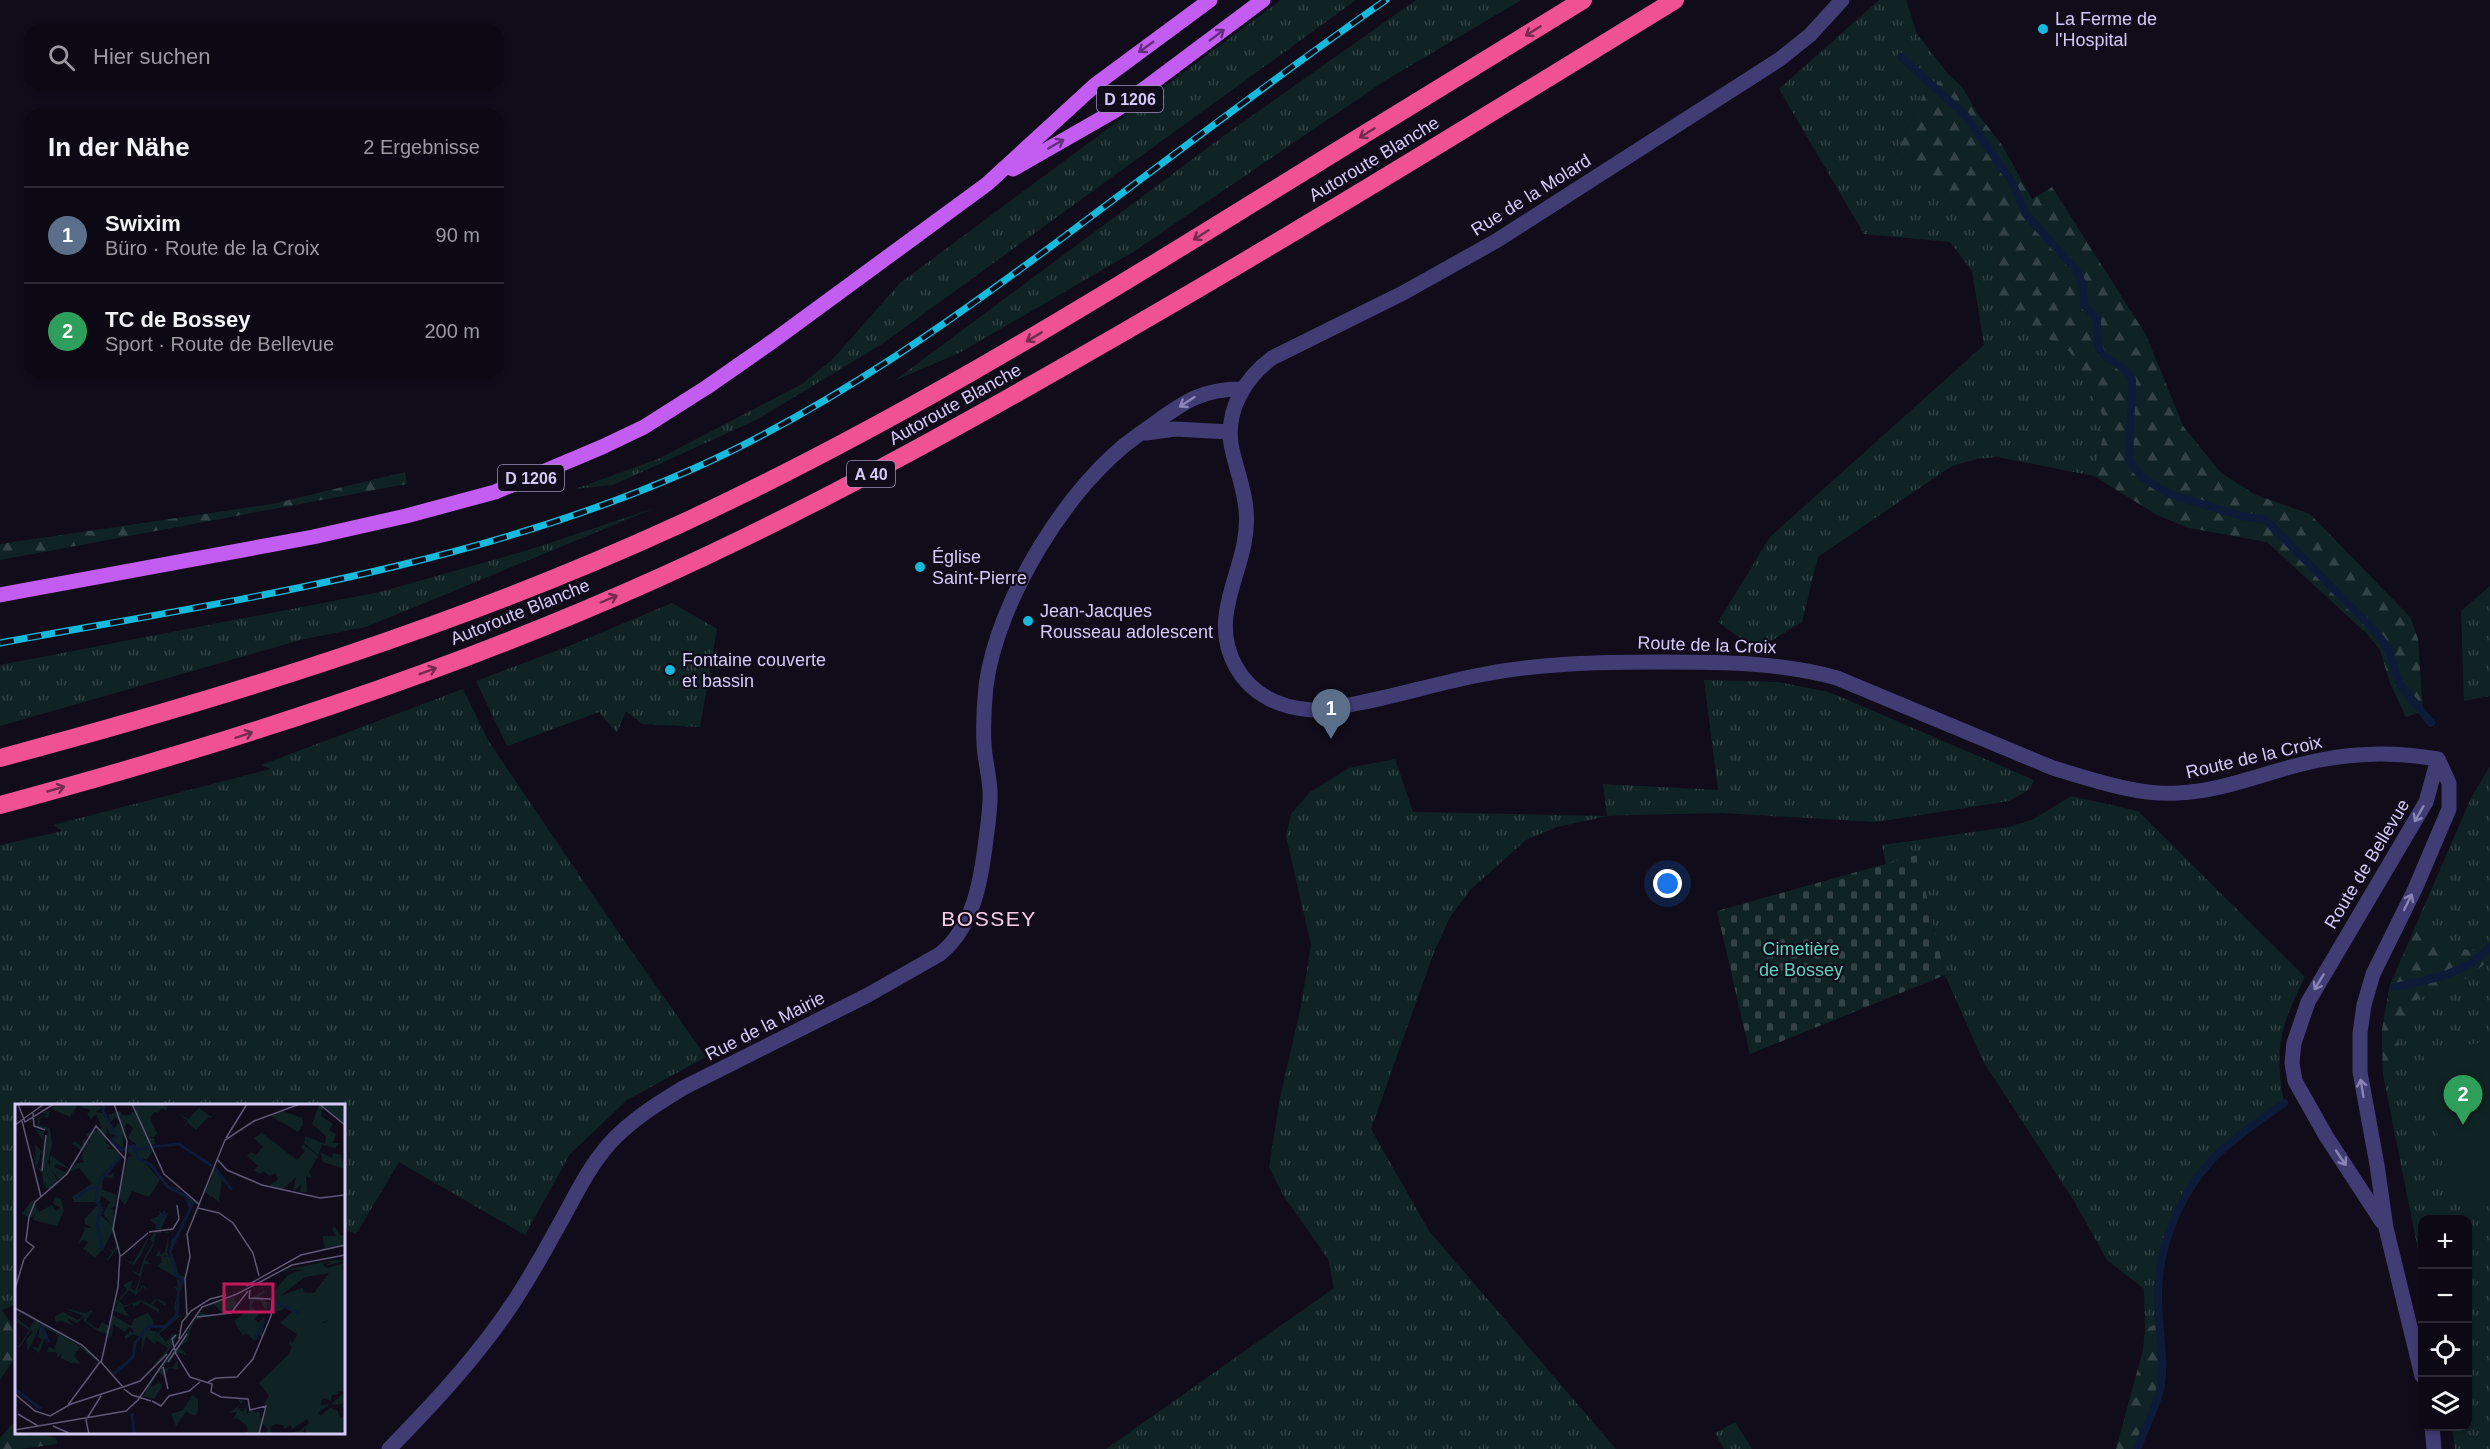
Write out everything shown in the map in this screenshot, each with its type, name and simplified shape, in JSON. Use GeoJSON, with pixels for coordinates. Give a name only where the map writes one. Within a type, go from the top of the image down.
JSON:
{"type":"FeatureCollection","features":[{"type":"Feature","properties":{"kind":"highway","name":"Autoroute Blanche"},"geometry":{"type":"LineString","coordinates":[[0,758],[162,712],[393,641],[541,584],[679,525],[875,426],[1022,344],[1583,0]]}},
{"type":"Feature","properties":{"kind":"highway","name":"Autoroute Blanche"},"geometry":{"type":"LineString","coordinates":[[0,805],[195,751],[349,700],[567,617],[656,579],[777,522],[903,457],[1205,286],[1675,0]]}},
{"type":"Feature","properties":{"kind":"main road","name":"D 1206"},"geometry":{"type":"LineString","coordinates":[[0,595],[360,526],[495,492],[549,471],[644,427],[783,335],[987,184],[1095,85],[1210,0]]}},
{"type":"Feature","properties":{"kind":"main road","name":"D 1206"},"geometry":{"type":"LineString","coordinates":[[987,184],[1116,110],[1263,0]]}},
{"type":"Feature","properties":{"kind":"street","name":"Rue de la Molard"},"geometry":{"type":"LineString","coordinates":[[1234,406],[1254,373],[1272,358],[1403,293],[1496,241],[1746,81],[1810,35],[1842,0]]}},
{"type":"Feature","properties":{"kind":"street","name":"Rue de la Mairie"},"geometry":{"type":"LineString","coordinates":[[389,1449],[446,1391],[488,1337],[513,1302],[582,1181],[596,1160],[622,1131],[683,1088],[868,995],[950,946],[973,907],[981,878],[990,791],[984,746],[986,686],[1006,611],[1017,588],[1064,510],[1109,459],[1135,438],[1201,393],[1223,388],[1243,389]]}},
{"type":"Feature","properties":{"kind":"street","name":"Route de la Croix"},"geometry":{"type":"LineString","coordinates":[[1234,406],[1230,432],[1244,492],[1247,533],[1241,564],[1226,604],[1226,636],[1236,666],[1247,684],[1264,697],[1282,705],[1314,710],[1338,707],[1384,699],[1480,675],[1541,666],[1591,662],[1755,664],[1807,671],[1837,678],[2053,768],[2090,779],[2145,790],[2175,794],[2199,792],[2319,760],[2356,755],[2403,753],[2438,759]]}},
{"type":"Feature","properties":{"kind":"street"},"geometry":{"type":"LineString","coordinates":[[1135,438],[1149,432],[1175,429],[1230,432]]}},
{"type":"Feature","properties":{"kind":"street","name":"Route de Bellevue"},"geometry":{"type":"LineString","coordinates":[[2386,1228],[2326,1136],[2295,1081],[2292,1063],[2294,1043],[2308,1002],[2426,802],[2438,759]]}},
{"type":"Feature","properties":{"kind":"street","name":"Route de Bellevue"},"geometry":{"type":"LineString","coordinates":[[2418,1360],[2386,1228],[2360,1072],[2360,1033],[2364,1005],[2373,974],[2415,889],[2449,809],[2449,783],[2438,759]]}},
{"type":"Feature","properties":{"kind":"street"},"geometry":{"type":"LineString","coordinates":[[2432,1431],[2434,1449]]}},
{"type":"Feature","properties":{"kind":"green space"},"geometry":{"type":"Polygon","coordinates":[[[1281,0],[1356,0],[882,344],[756,420],[613,485],[575,489],[658,459],[802,384],[833,359],[900,283],[1281,0]]]}},
{"type":"Feature","properties":{"kind":"green space"},"geometry":{"type":"Polygon","coordinates":[[[1416,0],[1521,0],[1383,82],[1133,252],[959,353],[894,381],[1229,132],[1416,0]]]}},
{"type":"Feature","properties":{"kind":"green space"},"geometry":{"type":"Polygon","coordinates":[[[1879,0],[1906,0],[1917,34],[1948,74],[1924,93],[1897,153],[2000,240],[1997,286],[2001,306],[2021,322],[2070,351],[2106,422],[2094,476],[1997,457],[1977,459],[1952,466],[1818,557],[1802,622],[1767,642],[1752,643],[1718,622],[1770,537],[1984,345],[1972,271],[1950,242],[1864,234],[1779,89],[1879,0]]]}},
{"type":"Feature","properties":{"kind":"green space"},"geometry":{"type":"Polygon","coordinates":[[[1948,74],[1962,87],[1978,114],[2002,145],[2032,199],[2052,187],[2146,335],[2183,426],[2221,473],[2256,495],[2310,514],[2410,617],[2418,639],[2423,711],[2406,717],[2390,683],[2380,650],[2366,633],[2267,542],[2189,528],[2157,515],[2094,476],[2106,422],[2070,352],[2021,322],[2001,306],[1997,286],[2000,240],[1897,153],[1924,93],[1948,74]]]}},
{"type":"Feature","properties":{"kind":"green space"},"geometry":{"type":"Polygon","coordinates":[[[405,472],[407,484],[0,560],[0,544],[272,504],[405,472]]]}},
{"type":"Feature","properties":{"kind":"green space"},"geometry":{"type":"Polygon","coordinates":[[[655,508],[366,627],[304,639],[0,726],[0,665],[380,592],[525,551],[655,508]]]}},
{"type":"Feature","properties":{"kind":"green space"},"geometry":{"type":"Polygon","coordinates":[[[2490,586],[2490,696],[2464,701],[2461,611],[2490,586]]]}},
{"type":"Feature","properties":{"kind":"green space"},"geometry":{"type":"Polygon","coordinates":[[[672,603],[717,629],[700,727],[642,724],[626,711],[617,733],[599,712],[507,746],[476,681],[574,644],[672,603]]]}},
{"type":"Feature","properties":{"kind":"green space"},"geometry":{"type":"Polygon","coordinates":[[[1704,680],[1778,682],[1829,692],[2034,780],[2030,789],[2009,801],[1876,822],[1722,813],[1608,816],[1557,827],[1526,840],[1471,889],[1450,917],[1434,952],[1371,1129],[1429,1231],[1616,1449],[1106,1449],[1334,1288],[1328,1259],[1283,1195],[1269,1167],[1280,1098],[1301,1006],[1311,945],[1286,836],[1291,814],[1310,792],[1349,768],[1395,759],[1413,812],[1607,816],[1603,784],[1718,790],[1704,680]]]}},
{"type":"Feature","properties":{"kind":"green space"},"geometry":{"type":"Polygon","coordinates":[[[463,689],[489,742],[706,1057],[627,1100],[570,1154],[525,1235],[399,1162],[356,1234],[345,1229],[345,1104],[15,1104],[15,1304],[0,1311],[0,845],[63,831],[53,825],[271,769],[261,765],[463,689]]]}},
{"type":"Feature","properties":{"kind":"green space"},"geometry":{"type":"Polygon","coordinates":[[[2490,766],[2490,1449],[2455,1449],[2453,1431],[2472,1431],[2472,1215],[2418,1215],[2418,1250],[2383,1075],[2382,1030],[2390,985],[2471,798],[2490,766]]]}},
{"type":"Feature","properties":{"kind":"green space"},"geometry":{"type":"Polygon","coordinates":[[[2071,796],[2138,811],[2305,977],[2290,1010],[2281,1038],[2280,1067],[2284,1103],[2222,1150],[2205,1167],[2191,1187],[2171,1229],[2165,1251],[2159,1298],[2160,1322],[2145,1329],[2144,1289],[2107,1260],[2074,1201],[1983,1061],[1945,975],[1917,856],[1886,864],[1882,845],[2008,827],[2032,820],[2071,796]]]}},
{"type":"Feature","properties":{"kind":"green space","name":"Cimetière de Bossey"},"geometry":{"type":"Polygon","coordinates":[[[1917,855],[1945,975],[1750,1054],[1717,911],[1917,855]]]}},
{"type":"Feature","properties":{"kind":"green space"},"geometry":{"type":"Polygon","coordinates":[[[2414,931],[2470,951],[2490,946],[2490,960],[2465,979],[2409,1003],[2399,1037],[2396,1072],[2383,1075],[2382,1030],[2390,985],[2414,931]]]}},
{"type":"Feature","properties":{"kind":"green space"},"geometry":{"type":"Polygon","coordinates":[[[2490,1041],[2490,1197],[2450,1204],[2423,1053],[2490,1041]]]}},
{"type":"Feature","properties":{"kind":"green space"},"geometry":{"type":"Polygon","coordinates":[[[2,1310],[15,1330],[15,1358],[0,1380],[0,1311],[2,1310]]]}},
{"type":"Feature","properties":{"kind":"green space"},"geometry":{"type":"Polygon","coordinates":[[[2160,1322],[2161,1386],[2137,1449],[2116,1449],[2143,1350],[2145,1329],[2160,1322]]]}},
{"type":"Feature","properties":{"kind":"green space"},"geometry":{"type":"Polygon","coordinates":[[[15,1421],[15,1434],[39,1434],[56,1438],[57,1444],[21,1449],[0,1449],[0,1438],[15,1421]]]}},
{"type":"Feature","properties":{"kind":"green space"},"geometry":{"type":"Polygon","coordinates":[[[1735,1422],[1752,1449],[1724,1449],[1715,1433],[1735,1422]]]}},
{"type":"Feature","properties":{"kind":"waterway"},"geometry":{"type":"LineString","coordinates":[[1901,57],[1966,116],[2012,182],[2025,213],[2076,270],[2082,283],[2084,305],[2097,319],[2099,348],[2106,357],[2124,369],[2132,380],[2129,461],[2142,477],[2169,494],[2241,516],[2266,520],[2373,629],[2388,648],[2399,683],[2431,723]]}},
{"type":"Feature","properties":{"kind":"waterway"},"geometry":{"type":"LineString","coordinates":[[2395,987],[2458,970],[2470,964],[2490,947]]}},
{"type":"Feature","properties":{"kind":"waterway"},"geometry":{"type":"LineString","coordinates":[[2137,1449],[2154,1409],[2161,1385],[2159,1278],[2162,1257],[2175,1217],[2195,1180],[2208,1164],[2222,1150],[2284,1103]]}},
{"type":"Feature","properties":{"kind":"railway"},"geometry":{"type":"LineString","coordinates":[[0,643],[265,595],[440,555],[527,531],[612,502],[695,468],[796,417],[893,358],[1032,261],[1269,84],[1386,0]]}},
{"type":"Feature","properties":{"kind":"place","name":"La Ferme de l'Hospital"},"geometry":{"type":"Point","coordinates":[2043,29]}},
{"type":"Feature","properties":{"kind":"place","name":"Église Saint-Pierre"},"geometry":{"type":"Point","coordinates":[920,567]}},
{"type":"Feature","properties":{"kind":"place","name":"Jean-Jacques Rousseau adolescent"},"geometry":{"type":"Point","coordinates":[1028,621]}},
{"type":"Feature","properties":{"kind":"place","name":"Fontaine couverte et bassin"},"geometry":{"type":"Point","coordinates":[670,670]}},
{"type":"Feature","properties":{"kind":"place","name":"Swixim"},"geometry":{"type":"Point","coordinates":[1331,739]}},
{"type":"Feature","properties":{"kind":"place","name":"TC de Bossey"},"geometry":{"type":"Point","coordinates":[2463,1125]}},
{"type":"Feature","properties":{"kind":"district","name":"BOSSEY"},"geometry":{"type":"Point","coordinates":[989,918]}}]}
